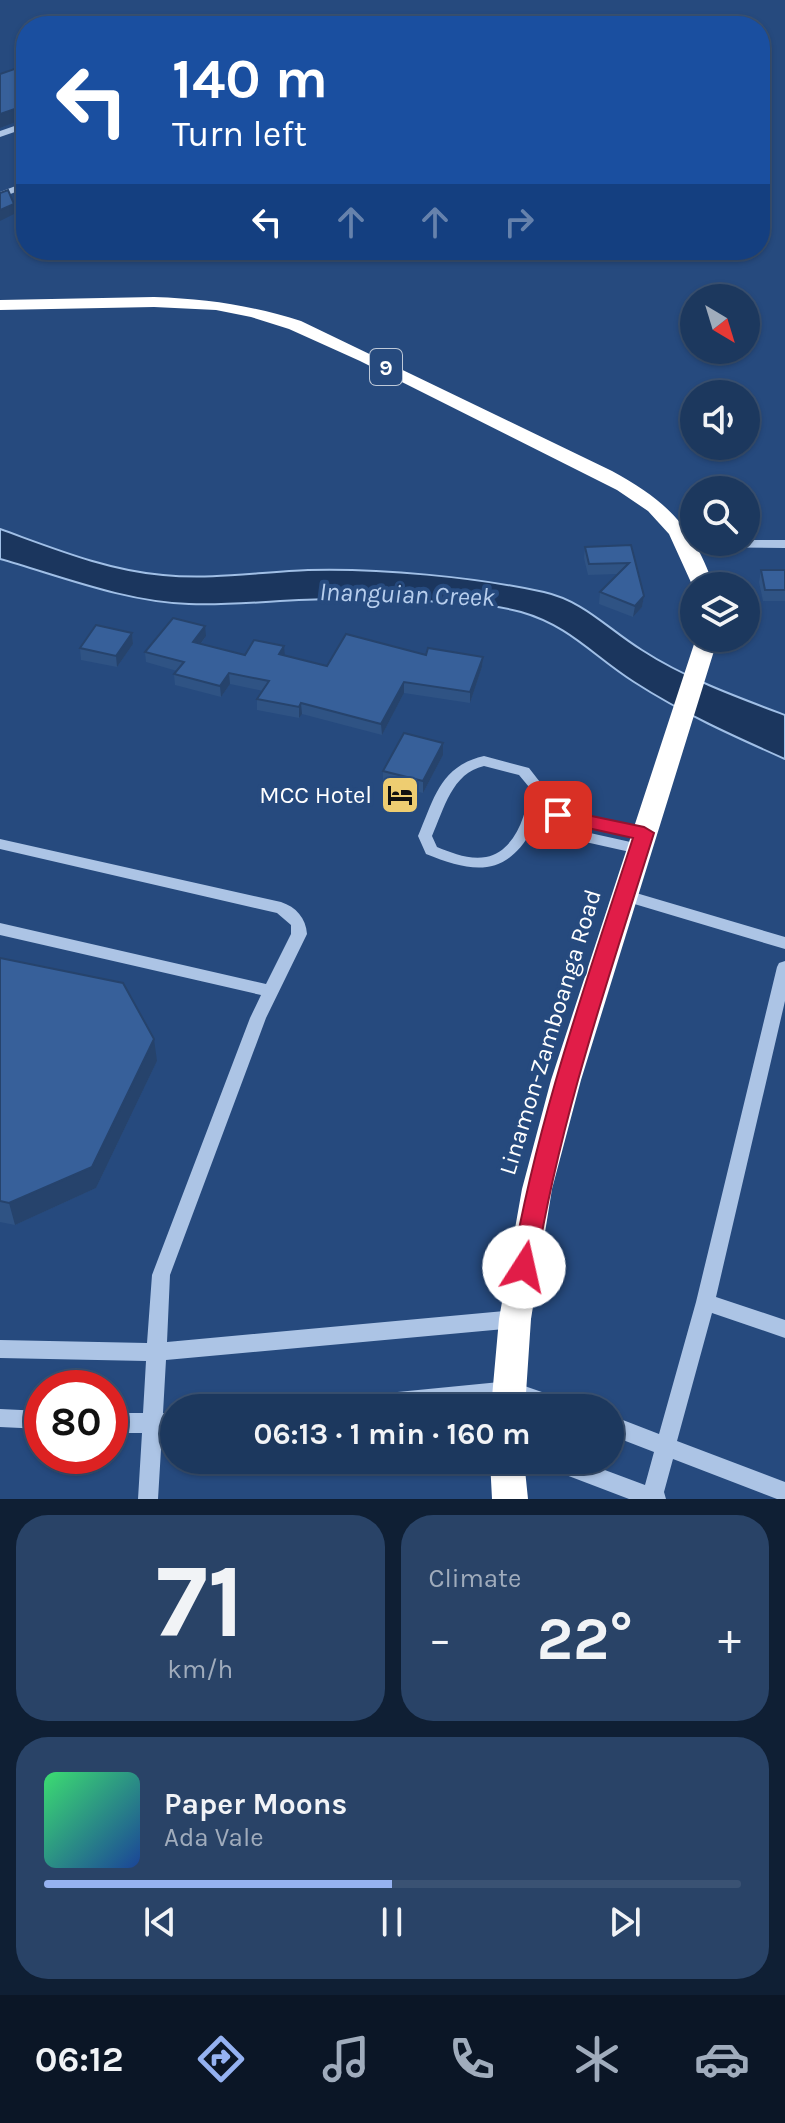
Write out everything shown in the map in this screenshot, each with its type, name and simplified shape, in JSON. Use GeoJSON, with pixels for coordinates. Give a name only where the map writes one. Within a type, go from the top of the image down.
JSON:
{"type":"FeatureCollection","features":[{"type":"Feature","properties":{"kind":"highway","name":"9"},"geometry":{"type":"LineString","coordinates":[[0,305],[154,302],[216,305],[295,325],[637,492],[667,515],[680,534]]}},
{"type":"Feature","properties":{"kind":"highway","name":"Linamon-Zamboanga Road"},"geometry":{"type":"LineString","coordinates":[[509,1394],[515,1319],[537,1189],[558,1107],[703,652]]}},
{"type":"Feature","properties":{"kind":"highway"},"geometry":{"type":"LineString","coordinates":[[508,1474],[510,1499]]}},
{"type":"Feature","properties":{"kind":"street"},"geometry":{"type":"LineString","coordinates":[[760,544],[785,544]]}},
{"type":"Feature","properties":{"kind":"street"},"geometry":{"type":"LineString","coordinates":[[476,761],[524,771],[531,777],[536,786],[530,817],[516,846],[507,856],[493,862],[482,864],[443,855],[431,850],[425,841],[453,775],[476,761]]}},
{"type":"Feature","properties":{"kind":"street"},"geometry":{"type":"LineString","coordinates":[[530,817],[642,841]]}},
{"type":"Feature","properties":{"kind":"street"},"geometry":{"type":"LineString","coordinates":[[0,844],[281,908],[293,915],[299,925],[299,934],[269,991],[161,1275],[159,1352],[162,1394]]}},
{"type":"Feature","properties":{"kind":"street"},"geometry":{"type":"LineString","coordinates":[[626,896],[785,943]]}},
{"type":"Feature","properties":{"kind":"street"},"geometry":{"type":"LineString","coordinates":[[0,929],[269,991]]}},
{"type":"Feature","properties":{"kind":"street"},"geometry":{"type":"LineString","coordinates":[[590,1474],[654,1498],[705,1302],[785,967]]}},
{"type":"Feature","properties":{"kind":"street"},"geometry":{"type":"LineString","coordinates":[[705,1302],[785,1329]]}},
{"type":"Feature","properties":{"kind":"street"},"geometry":{"type":"LineString","coordinates":[[0,1349],[159,1352],[515,1319]]}},
{"type":"Feature","properties":{"kind":"street"},"geometry":{"type":"LineString","coordinates":[[0,1418],[24,1419]]}},
{"type":"Feature","properties":{"kind":"street"},"geometry":{"type":"LineString","coordinates":[[128,1423],[160,1424]]}},
{"type":"Feature","properties":{"kind":"street"},"geometry":{"type":"LineString","coordinates":[[624,1430],[785,1492]]}},
{"type":"Feature","properties":{"kind":"street"},"geometry":{"type":"LineString","coordinates":[[148,1499],[160,1443]]}},
{"type":"Feature","properties":{"kind":"water","name":"Inanguian Creek"},"geometry":{"type":"Polygon","coordinates":[[[0,529],[100,563],[163,575],[199,577],[308,570],[365,570],[458,578],[558,596],[584,609],[642,650],[676,669],[785,715],[785,759],[671,704],[619,672],[554,625],[521,612],[482,605],[388,599],[207,604],[141,599],[0,559],[0,529]]]}},
{"type":"Feature","properties":{"kind":"building"},"geometry":{"type":"Polygon","coordinates":[[[16,68],[16,108],[0,114],[0,74],[16,68]]]}},
{"type":"Feature","properties":{"kind":"building"},"geometry":{"type":"Polygon","coordinates":[[[8,190],[14,204],[0,210],[0,193],[8,190]]]}},
{"type":"Feature","properties":{"kind":"building"},"geometry":{"type":"Polygon","coordinates":[[[631,545],[644,596],[635,606],[600,592],[629,563],[589,564],[585,547],[631,545]]]}},
{"type":"Feature","properties":{"kind":"building"},"geometry":{"type":"Polygon","coordinates":[[[761,570],[785,570],[785,590],[765,590],[761,570]]]}},
{"type":"Feature","properties":{"kind":"building"},"geometry":{"type":"Polygon","coordinates":[[[173,618],[205,626],[193,642],[245,655],[254,640],[284,646],[279,654],[327,666],[346,634],[426,655],[428,648],[483,657],[470,692],[404,682],[381,724],[301,703],[299,707],[257,699],[269,681],[229,673],[220,686],[174,674],[184,662],[145,652],[173,618]]]}},
{"type":"Feature","properties":{"kind":"building"},"geometry":{"type":"Polygon","coordinates":[[[96,625],[132,633],[116,656],[80,648],[96,625]]]}},
{"type":"Feature","properties":{"kind":"building"},"geometry":{"type":"Polygon","coordinates":[[[404,733],[443,743],[423,781],[383,771],[404,733]]]}},
{"type":"Feature","properties":{"kind":"building"},"geometry":{"type":"Polygon","coordinates":[[[0,958],[123,983],[154,1039],[92,1167],[9,1203],[0,1201],[0,958]]]}},
{"type":"Feature","properties":{"kind":"place","name":"MCC Hotel"},"geometry":{"type":"Point","coordinates":[400,795]}},
{"type":"Feature","properties":{"kind":"route"},"geometry":{"type":"LineString","coordinates":[[524,1267],[537,1189],[566,1080],[644,833],[558,815]]}}]}
